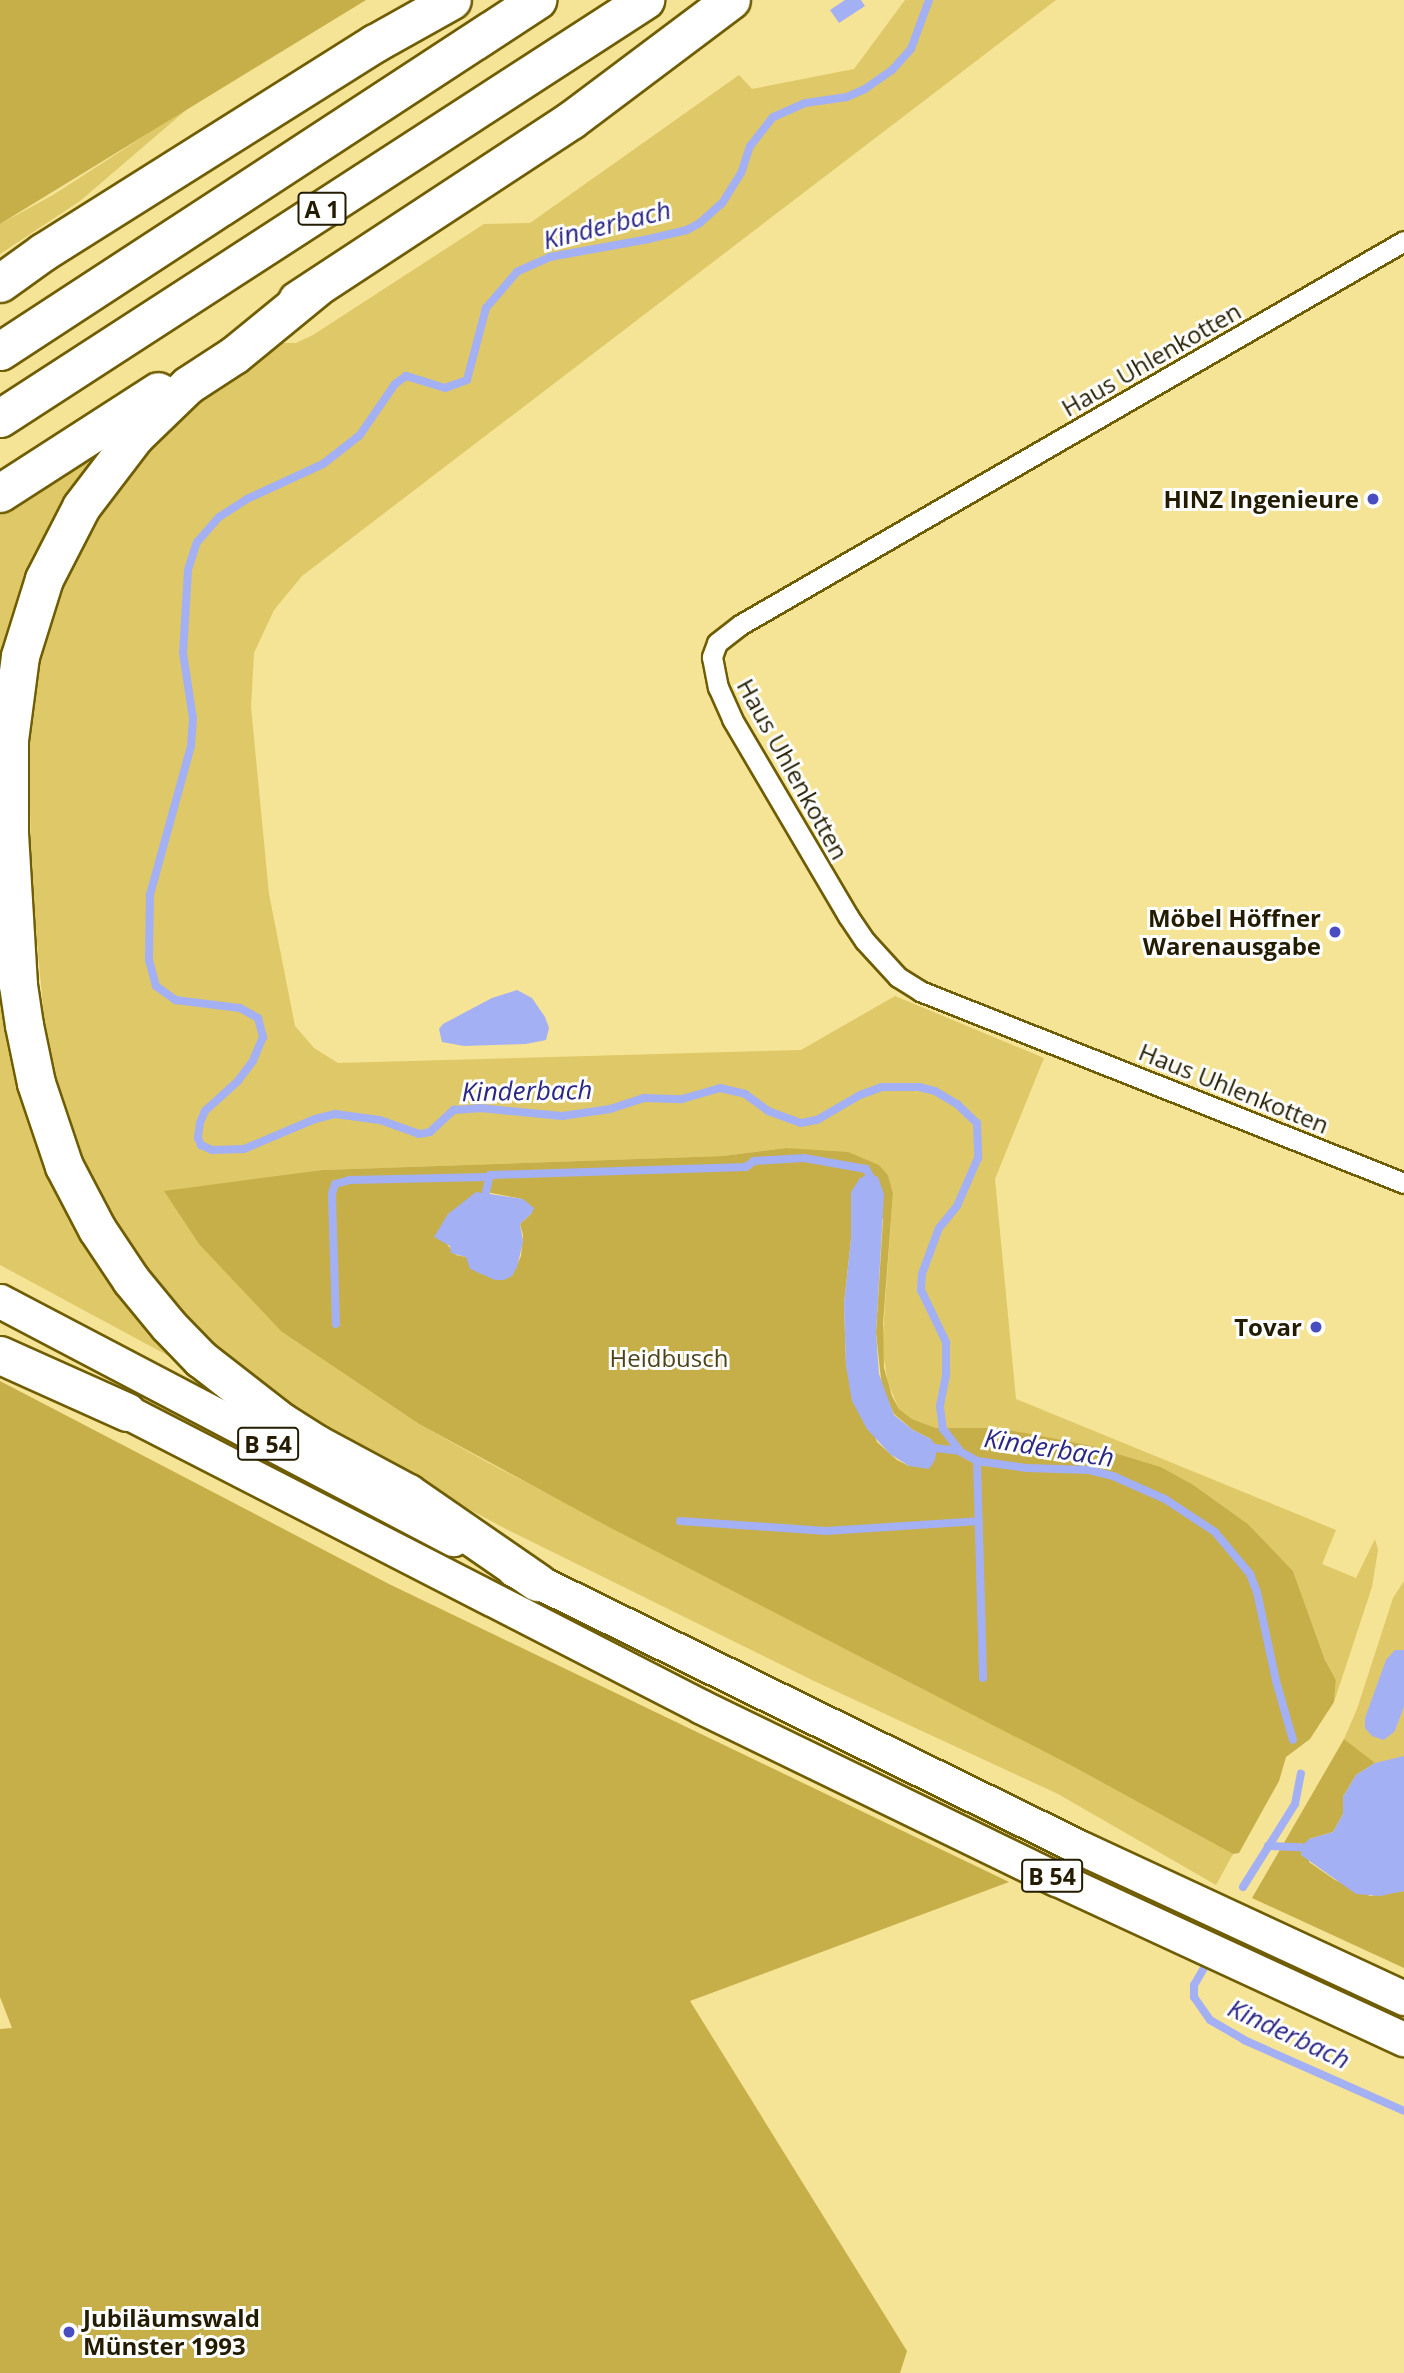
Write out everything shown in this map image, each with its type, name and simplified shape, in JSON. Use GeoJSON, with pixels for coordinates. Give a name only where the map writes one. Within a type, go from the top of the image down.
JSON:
{"type":"FeatureCollection","features":[{"type":"Feature","properties":{"kind":"highway"},"geometry":{"type":"LineString","coordinates":[[0,282],[43,252],[375,43],[452,0]]}},
{"type":"Feature","properties":{"kind":"highway","name":"A 1"},"geometry":{"type":"LineString","coordinates":[[0,351],[537,0]]}},
{"type":"Feature","properties":{"kind":"highway","name":"A 1"},"geometry":{"type":"LineString","coordinates":[[0,418],[645,0]]}},
{"type":"Feature","properties":{"kind":"highway"},"geometry":{"type":"LineString","coordinates":[[0,494],[571,120],[731,0]]}},
{"type":"Feature","properties":{"kind":"highway"},"geometry":{"type":"LineString","coordinates":[[0,274],[43,252]]}},
{"type":"Feature","properties":{"kind":"highway"},"geometry":{"type":"LineString","coordinates":[[316,288],[234,355],[188,385],[135,436],[81,507],[44,579],[20,656],[9,740],[9,833],[18,985],[24,1025],[36,1083],[64,1166],[97,1229],[131,1280],[168,1325],[201,1359],[282,1422],[408,1493],[537,1582]]}},
{"type":"Feature","properties":{"kind":"highway","name":"B 54"},"geometry":{"type":"LineString","coordinates":[[0,1301],[537,1582],[1083,1849],[1404,1998]]}},
{"type":"Feature","properties":{"kind":"highway","name":"B 54"},"geometry":{"type":"LineString","coordinates":[[0,1344],[702,1707],[1057,1879],[1404,2039]]}},
{"type":"Feature","properties":{"kind":"highway"},"geometry":{"type":"LineString","coordinates":[[0,1355],[127,1412]]}},
{"type":"Feature","properties":{"kind":"street","name":"Haus Uhlenkotten"},"geometry":{"type":"LineString","coordinates":[[1404,241],[740,625],[717,643],[712,657],[718,687],[732,719],[766,777],[865,942],[904,981],[920,991],[1404,1183]]}},
{"type":"Feature","properties":{"kind":"shaded area"},"geometry":{"type":"Polygon","coordinates":[[[905,0],[1056,0],[302,576],[274,610],[254,653],[251,707],[269,894],[295,1026],[314,1048],[338,1063],[801,1050],[895,996],[1044,1058],[995,1179],[1016,1399],[1336,1530],[1322,1564],[1356,1578],[1375,1539],[1378,1550],[1372,1587],[1334,1702],[1336,1680],[1325,1660],[1293,1571],[1248,1524],[1192,1484],[1161,1467],[1092,1446],[996,1428],[936,1428],[912,1419],[899,1409],[888,1383],[882,1347],[893,1193],[888,1175],[879,1165],[786,1148],[723,1156],[323,1170],[282,1332],[419,1424],[487,1462],[1072,1766],[1233,1854],[1216,1885],[1058,1794],[814,1681],[506,1529],[327,1433],[214,1348],[157,1287],[109,1217],[95,1191],[68,1122],[46,1040],[32,886],[28,735],[34,683],[56,597],[80,543],[111,492],[171,420],[271,343],[296,343],[313,335],[484,224],[530,223],[739,75],[752,89],[854,69],[905,0]]]}},
{"type":"Feature","properties":{"kind":"shaded area"},"geometry":{"type":"Polygon","coordinates":[[[192,105],[80,201],[0,254],[0,224],[53,195],[192,105]]]}},
{"type":"Feature","properties":{"kind":"shaded area"},"geometry":{"type":"Polygon","coordinates":[[[118,432],[29,602],[14,1026],[178,1361],[0,1265],[0,509],[118,432]]]}},
{"type":"Feature","properties":{"kind":"shaded area"},"geometry":{"type":"Polygon","coordinates":[[[1404,1581],[1404,1650],[1395,1650],[1395,1731],[1404,1707],[1404,1830],[1374,1763],[1344,1739],[1357,1709],[1393,1598],[1404,1581]]]}},
{"type":"Feature","properties":{"kind":"green space"},"geometry":{"type":"Polygon","coordinates":[[[0,0],[366,0],[0,224],[0,0]]]}},
{"type":"Feature","properties":{"kind":"green space","name":"Heidbusch"},"geometry":{"type":"Polygon","coordinates":[[[786,1148],[848,1152],[879,1165],[888,1175],[893,1193],[883,1324],[884,1368],[892,1396],[899,1409],[912,1419],[936,1428],[996,1428],[1031,1434],[1092,1446],[1161,1467],[1192,1484],[1248,1524],[1293,1571],[1325,1660],[1336,1680],[1334,1702],[1310,1739],[1286,1757],[1279,1781],[1239,1853],[1233,1854],[1072,1766],[609,1527],[419,1424],[282,1332],[199,1244],[164,1191],[323,1170],[723,1156],[786,1148]],[[486,1192],[448,1214],[445,1242],[456,1255],[466,1257],[481,1274],[512,1276],[521,1256],[523,1235],[520,1224],[532,1213],[523,1199],[486,1192]],[[851,1192],[851,1239],[844,1304],[846,1366],[877,1442],[897,1460],[909,1466],[931,1439],[913,1430],[894,1414],[882,1388],[876,1333],[883,1219],[851,1192]]]}},
{"type":"Feature","properties":{"kind":"green space"},"geometry":{"type":"Polygon","coordinates":[[[0,1381],[389,1584],[1009,1882],[690,2001],[907,2351],[900,2373],[0,2373],[0,2029],[12,2028],[0,1997],[0,1381]]]}},
{"type":"Feature","properties":{"kind":"green space"},"geometry":{"type":"Polygon","coordinates":[[[1344,1739],[1375,1763],[1356,1775],[1343,1797],[1343,1814],[1333,1832],[1309,1839],[1309,1862],[1335,1880],[1370,1896],[1404,1891],[1404,1968],[1252,1898],[1344,1739]]]}},
{"type":"Feature","properties":{"kind":"water"},"geometry":{"type":"Polygon","coordinates":[[[845,0],[861,0],[865,6],[839,23],[830,10],[845,0]]]}},
{"type":"Feature","properties":{"kind":"water"},"geometry":{"type":"Polygon","coordinates":[[[517,990],[532,998],[545,1017],[549,1028],[546,1040],[526,1044],[464,1046],[442,1042],[439,1029],[443,1024],[492,998],[517,990]]]}},
{"type":"Feature","properties":{"kind":"water"},"geometry":{"type":"Polygon","coordinates":[[[870,1174],[878,1177],[884,1194],[876,1333],[879,1374],[894,1415],[913,1430],[931,1439],[937,1447],[935,1460],[929,1469],[909,1466],[890,1454],[867,1429],[852,1401],[846,1366],[844,1304],[851,1239],[851,1192],[860,1178],[870,1174]]]}},
{"type":"Feature","properties":{"kind":"water"},"geometry":{"type":"Polygon","coordinates":[[[476,1192],[523,1199],[534,1208],[520,1224],[523,1242],[517,1267],[512,1276],[504,1280],[495,1280],[470,1269],[466,1257],[451,1253],[450,1246],[434,1237],[448,1214],[476,1192]]]}},
{"type":"Feature","properties":{"kind":"water"},"geometry":{"type":"Polygon","coordinates":[[[1395,1650],[1404,1650],[1404,1707],[1395,1731],[1384,1740],[1372,1736],[1365,1728],[1365,1718],[1386,1660],[1395,1650]]]}},
{"type":"Feature","properties":{"kind":"water"},"geometry":{"type":"Polygon","coordinates":[[[1404,1756],[1404,1891],[1380,1896],[1356,1894],[1301,1855],[1301,1847],[1309,1839],[1333,1832],[1343,1814],[1343,1797],[1356,1775],[1375,1763],[1404,1756]]]}},
{"type":"Feature","properties":{"kind":"waterway","name":"Kinderbach"},"geometry":{"type":"LineString","coordinates":[[929,0],[911,49],[892,70],[865,89],[847,97],[805,103],[773,117],[750,146],[741,173],[722,203],[700,223],[687,230],[649,239],[550,257],[517,272],[486,308],[467,380],[445,388],[406,376],[395,384],[360,435],[323,464],[247,499],[219,517],[197,542],[188,570],[183,653],[193,718],[191,746],[150,895],[149,960],[156,986],[175,1000],[240,1008],[258,1018],[263,1037],[253,1061],[238,1081],[205,1111],[200,1123],[198,1138],[201,1145],[212,1150],[244,1149],[315,1119],[335,1114],[380,1120],[419,1134],[430,1132],[454,1110],[480,1108],[562,1116],[610,1109],[644,1098],[682,1099],[720,1088],[745,1094],[768,1111],[801,1123],[817,1120],[860,1095],[882,1087],[919,1087],[935,1091],[957,1104],[977,1123],[978,1158],[957,1206],[939,1228],[922,1274],[921,1290],[946,1342],[946,1375],[940,1406],[943,1429],[961,1452],[977,1461],[1027,1468],[1089,1470],[1113,1476],[1165,1499],[1215,1532],[1250,1574],[1257,1592],[1276,1681],[1293,1740]]}},
{"type":"Feature","properties":{"kind":"waterway"},"geometry":{"type":"LineString","coordinates":[[486,1192],[490,1175],[746,1167],[754,1161],[804,1158],[866,1169],[874,1183]]}},
{"type":"Feature","properties":{"kind":"waterway"},"geometry":{"type":"LineString","coordinates":[[336,1324],[332,1194],[335,1184],[350,1180],[488,1177]]}},
{"type":"Feature","properties":{"kind":"waterway"},"geometry":{"type":"LineString","coordinates":[[927,1447],[959,1451]]}},
{"type":"Feature","properties":{"kind":"waterway"},"geometry":{"type":"LineString","coordinates":[[977,1461],[983,1678]]}},
{"type":"Feature","properties":{"kind":"waterway"},"geometry":{"type":"LineString","coordinates":[[680,1521],[826,1531],[979,1521]]}},
{"type":"Feature","properties":{"kind":"waterway","name":"Kinderbach"},"geometry":{"type":"LineString","coordinates":[[1243,1887],[1295,1804],[1301,1774]]}},
{"type":"Feature","properties":{"kind":"waterway"},"geometry":{"type":"LineString","coordinates":[[1268,1846],[1301,1847]]}},
{"type":"Feature","properties":{"kind":"waterway","name":"Kinderbach"},"geometry":{"type":"LineString","coordinates":[[1204,1968],[1194,1985],[1194,1997],[1210,2020],[1244,2040],[1404,2111]]}},
{"type":"Feature","properties":{"kind":"place","name":"HINZ Ingenieure"},"geometry":{"type":"Point","coordinates":[1373,499]}},
{"type":"Feature","properties":{"kind":"place","name":"Möbel Höffner Warenausgabe"},"geometry":{"type":"Point","coordinates":[1335,932]}},
{"type":"Feature","properties":{"kind":"place","name":"Tovar"},"geometry":{"type":"Point","coordinates":[1316,1327]}},
{"type":"Feature","properties":{"kind":"place","name":"Jubiläumswald Münster 1993"},"geometry":{"type":"Point","coordinates":[69,2332]}}]}
